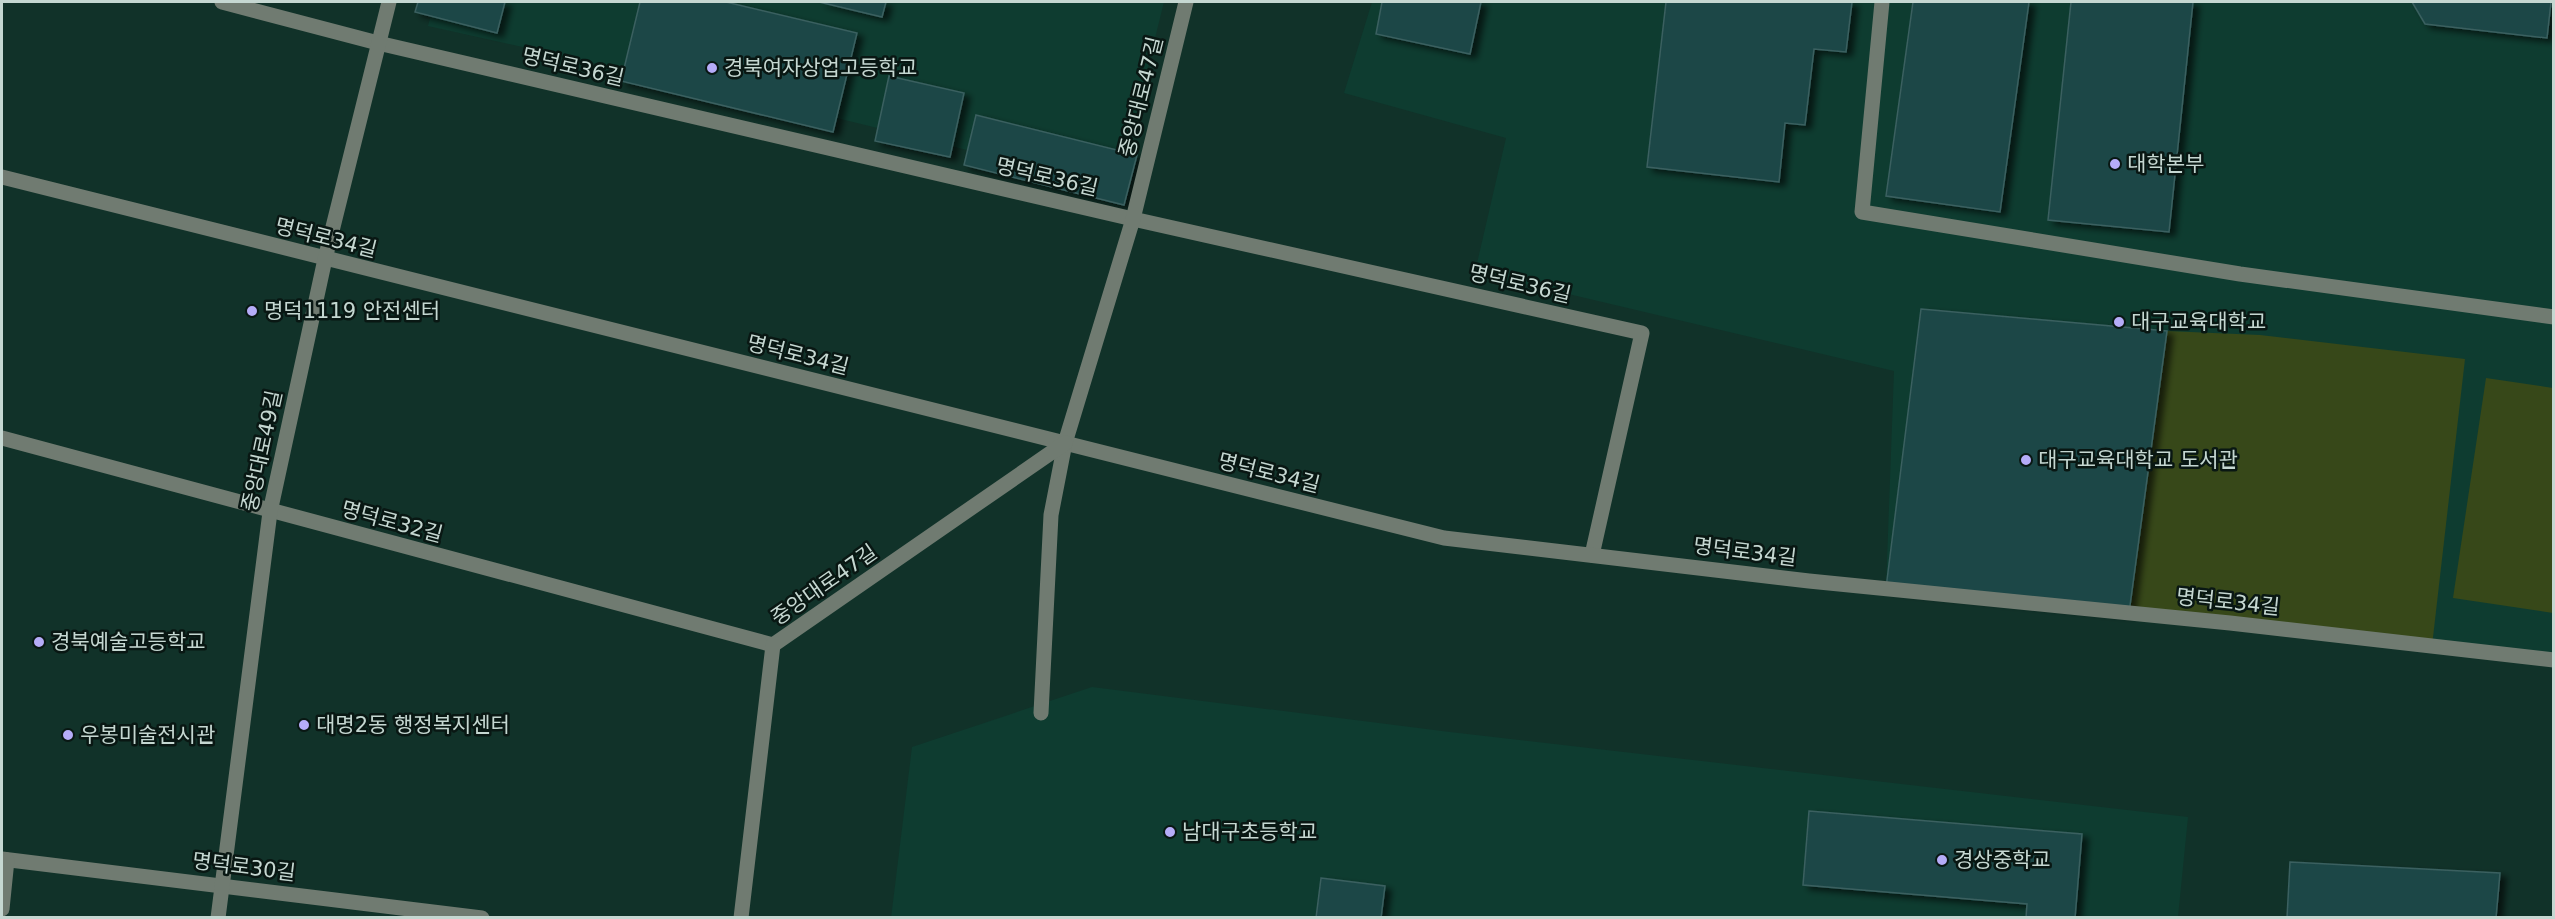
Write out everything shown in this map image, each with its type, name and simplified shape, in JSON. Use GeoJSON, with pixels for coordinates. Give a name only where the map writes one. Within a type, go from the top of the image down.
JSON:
{"type":"FeatureCollection","features":[{"type":"Feature","properties":{"kind":"street","name":"명덕로36길"},"geometry":{"type":"LineString","coordinates":[[222,2],[378,43],[1133,219],[1642,333],[1592,555]]}},
{"type":"Feature","properties":{"kind":"street","name":"중앙대로49길"},"geometry":{"type":"LineString","coordinates":[[218,918],[270,512],[325,259],[389,2]]}},
{"type":"Feature","properties":{"kind":"street","name":"중앙대로47길"},"geometry":{"type":"LineString","coordinates":[[1041,713],[1051,515],[1065,444],[1133,219],[1186,2]]}},
{"type":"Feature","properties":{"kind":"street"},"geometry":{"type":"LineString","coordinates":[[1882,2],[1862,212],[2240,274],[2553,317]]}},
{"type":"Feature","properties":{"kind":"street","name":"명덕로34길"},"geometry":{"type":"LineString","coordinates":[[2,177],[1444,537],[1809,581],[2237,623],[2553,660]]}},
{"type":"Feature","properties":{"kind":"street","name":"명덕로32길"},"geometry":{"type":"LineString","coordinates":[[2,438],[270,512],[773,645]]}},
{"type":"Feature","properties":{"kind":"street","name":"중앙대로47길"},"geometry":{"type":"LineString","coordinates":[[741,918],[773,645],[1065,444]]}},
{"type":"Feature","properties":{"kind":"street"},"geometry":{"type":"LineString","coordinates":[[2,909],[4,860]]}},
{"type":"Feature","properties":{"kind":"street","name":"명덕로30길"},"geometry":{"type":"LineString","coordinates":[[4,860],[482,918]]}},
{"type":"Feature","properties":{"kind":"shaded area"},"geometry":{"type":"Polygon","coordinates":[[[434,2],[1164,2],[1118,187],[800,109],[428,26],[434,2]]]}},
{"type":"Feature","properties":{"kind":"shaded area","name":"대구교육대학교"},"geometry":{"type":"Polygon","coordinates":[[[1372,2],[2553,2],[2553,654],[1886,588],[1894,371],[1475,272],[1506,138],[1344,93],[1372,2]]]}},
{"type":"Feature","properties":{"kind":"shaded area"},"geometry":{"type":"Polygon","coordinates":[[[2167,331],[2260,335],[2465,359],[2432,646],[2129,613],[2167,331]]]}},
{"type":"Feature","properties":{"kind":"shaded area"},"geometry":{"type":"Polygon","coordinates":[[[2486,378],[2553,388],[2553,613],[2453,598],[2486,378]]]}},
{"type":"Feature","properties":{"kind":"shaded area"},"geometry":{"type":"Polygon","coordinates":[[[1092,687],[1450,732],[2188,817],[2178,917],[891,918],[912,747],[1092,687]]]}},
{"type":"Feature","properties":{"kind":"building"},"geometry":{"type":"Polygon","coordinates":[[[418,2],[505,2],[497,33],[415,12],[418,2]]]}},
{"type":"Feature","properties":{"kind":"building"},"geometry":{"type":"Polygon","coordinates":[[[640,2],[726,2],[857,33],[833,132],[621,81],[640,2]]]}},
{"type":"Feature","properties":{"kind":"building"},"geometry":{"type":"Polygon","coordinates":[[[819,2],[886,2],[882,17],[819,2]]]}},
{"type":"Feature","properties":{"kind":"building"},"geometry":{"type":"Polygon","coordinates":[[[1382,2],[1481,2],[1470,54],[1376,34],[1382,2]]]}},
{"type":"Feature","properties":{"kind":"building"},"geometry":{"type":"Polygon","coordinates":[[[1666,2],[1852,2],[1846,52],[1814,49],[1805,125],[1785,123],[1779,182],[1647,167],[1666,2]]]}},
{"type":"Feature","properties":{"kind":"building"},"geometry":{"type":"Polygon","coordinates":[[[1913,2],[2029,2],[2000,212],[1886,196],[1913,2]]]}},
{"type":"Feature","properties":{"kind":"building","name":"대학본부"},"geometry":{"type":"Polygon","coordinates":[[[2071,2],[2193,2],[2169,232],[2048,220],[2071,2]]]}},
{"type":"Feature","properties":{"kind":"building"},"geometry":{"type":"Polygon","coordinates":[[[2412,2],[2551,2],[2547,38],[2425,24],[2412,2]]]}},
{"type":"Feature","properties":{"kind":"building"},"geometry":{"type":"Polygon","coordinates":[[[889,76],[964,93],[950,157],[875,141],[889,76]]]}},
{"type":"Feature","properties":{"kind":"building"},"geometry":{"type":"Polygon","coordinates":[[[976,115],[1137,155],[1124,205],[964,165],[976,115]]]}},
{"type":"Feature","properties":{"kind":"building","name":"대구교육대학교 도서관"},"geometry":{"type":"Polygon","coordinates":[[[1921,309],[2167,331],[2129,613],[1886,588],[1921,309]]]}},
{"type":"Feature","properties":{"kind":"building","name":"경상중학교"},"geometry":{"type":"Polygon","coordinates":[[[1809,811],[2082,834],[2075,918],[2026,918],[2027,904],[1803,885],[1809,811]]]}},
{"type":"Feature","properties":{"kind":"building"},"geometry":{"type":"Polygon","coordinates":[[[2290,862],[2500,873],[2496,918],[2287,918],[2290,862]]]}},
{"type":"Feature","properties":{"kind":"building"},"geometry":{"type":"Polygon","coordinates":[[[1321,878],[1385,886],[1381,918],[1316,918],[1321,878]]]}},
{"type":"Feature","properties":{"kind":"place","name":"경북여자상업고등학교"},"geometry":{"type":"Point","coordinates":[712,68]}},
{"type":"Feature","properties":{"kind":"place","name":"대학본부"},"geometry":{"type":"Point","coordinates":[2115,164]}},
{"type":"Feature","properties":{"kind":"place","name":"명덕1119 안전센터"},"geometry":{"type":"Point","coordinates":[252,311]}},
{"type":"Feature","properties":{"kind":"place","name":"대구교육대학교"},"geometry":{"type":"Point","coordinates":[2119,322]}},
{"type":"Feature","properties":{"kind":"place","name":"대구교육대학교 도서관"},"geometry":{"type":"Point","coordinates":[2026,460]}},
{"type":"Feature","properties":{"kind":"place","name":"경북예술고등학교"},"geometry":{"type":"Point","coordinates":[39,642]}},
{"type":"Feature","properties":{"kind":"place","name":"대명2동 행정복지센터"},"geometry":{"type":"Point","coordinates":[304,725]}},
{"type":"Feature","properties":{"kind":"place","name":"우봉미술전시관"},"geometry":{"type":"Point","coordinates":[68,735]}},
{"type":"Feature","properties":{"kind":"place","name":"남대구초등학교"},"geometry":{"type":"Point","coordinates":[1170,832]}},
{"type":"Feature","properties":{"kind":"place","name":"경상중학교"},"geometry":{"type":"Point","coordinates":[1942,860]}}]}
